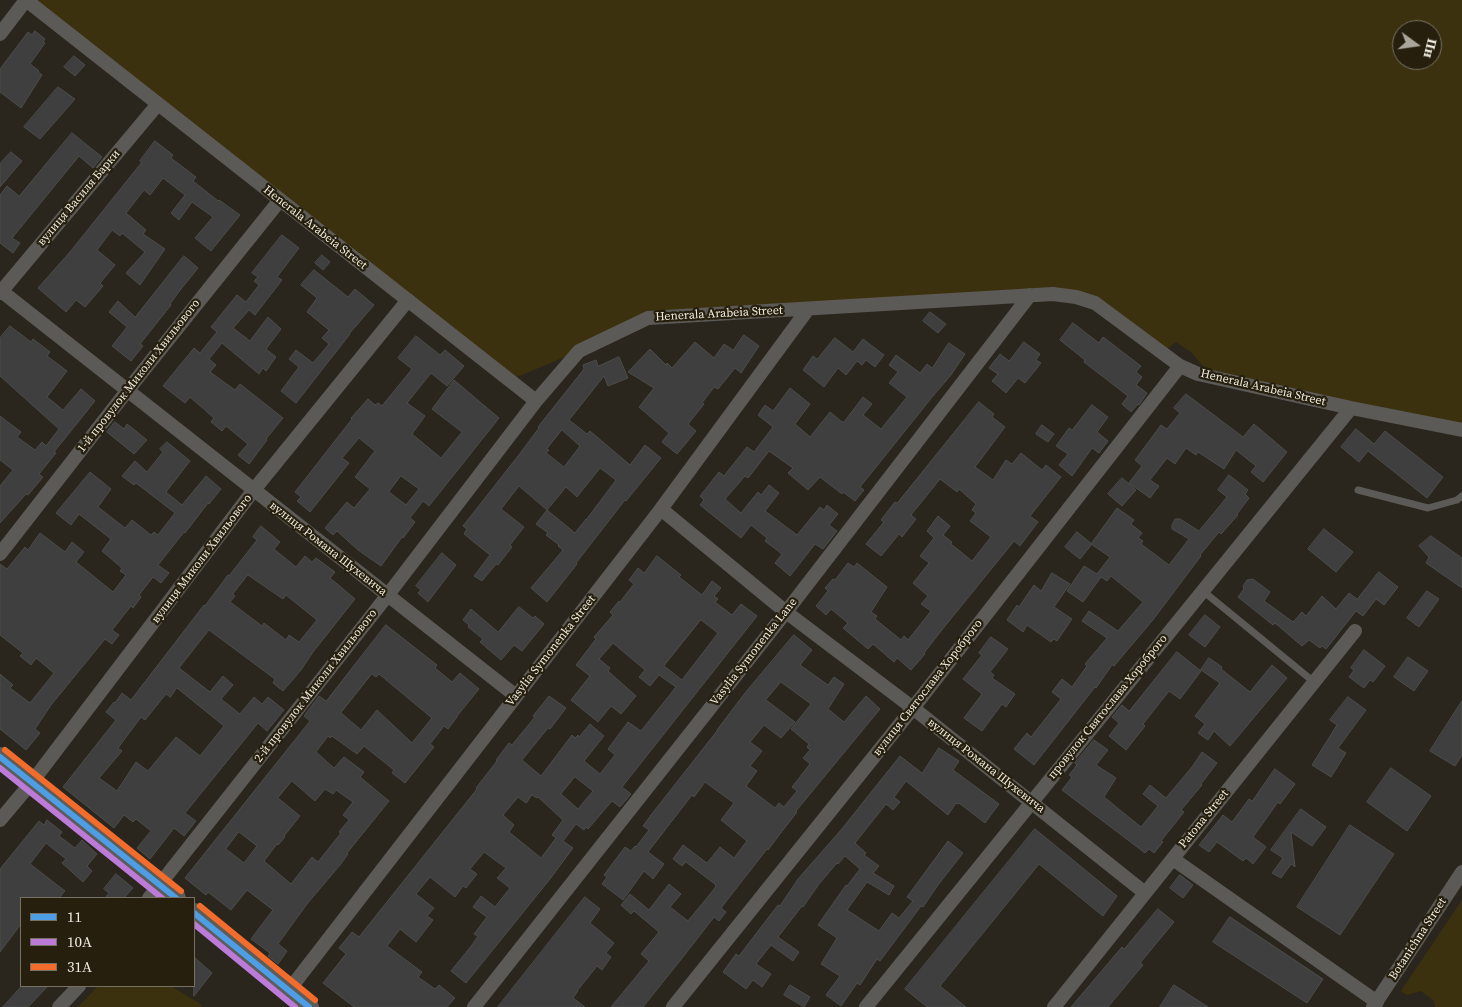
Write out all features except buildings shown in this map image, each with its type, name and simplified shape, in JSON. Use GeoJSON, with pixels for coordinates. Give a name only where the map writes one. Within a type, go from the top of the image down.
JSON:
{"type":"FeatureCollection","features":[{"type":"Feature","properties":{"kind":"street"},"geometry":{"type":"LineString","coordinates":[[0,34],[26,0]]}},
{"type":"Feature","properties":{"kind":"street","name":"Henerala Arabeia Street"},"geometry":{"type":"LineString","coordinates":[[26,0],[536,402],[579,351],[648,318],[1054,294],[1076,297],[1095,303],[1180,366],[1198,374],[1351,408],[1462,430]]}},
{"type":"Feature","properties":{"kind":"street","name":"вулиця Василя Барки"},"geometry":{"type":"LineString","coordinates":[[0,291],[158,104]]}},
{"type":"Feature","properties":{"kind":"street","name":"1-й провулок Миколи Хвильового"},"geometry":{"type":"LineString","coordinates":[[0,554],[127,391],[280,200]]}},
{"type":"Feature","properties":{"kind":"street","name":"вулиця Романа Шухевича"},"geometry":{"type":"LineString","coordinates":[[0,291],[516,696]]}},
{"type":"Feature","properties":{"kind":"street","name":"Vasylia Symonenka Lane"},"geometry":{"type":"LineString","coordinates":[[474,1007],[786,612],[1030,295]]}},
{"type":"Feature","properties":{"kind":"street","name":"вулиця Миколи Хвильового"},"geometry":{"type":"LineString","coordinates":[[0,820],[32,782],[253,491],[408,300]]}},
{"type":"Feature","properties":{"kind":"street","name":"Vasylia Symonenka Street"},"geometry":{"type":"LineString","coordinates":[[288,990],[661,509],[808,309]]}},
{"type":"Feature","properties":{"kind":"street","name":"вулиця Святослава Хороброго"},"geometry":{"type":"LineString","coordinates":[[673,1007],[913,708],[1180,366]]}},
{"type":"Feature","properties":{"kind":"street","name":"2-й провулок Миколи Хвильового"},"geometry":{"type":"LineString","coordinates":[[154,891],[388,596],[536,402]]}},
{"type":"Feature","properties":{"kind":"street","name":"провулок Святослава Хороброго"},"geometry":{"type":"LineString","coordinates":[[866,1007],[1351,408]]}},
{"type":"Feature","properties":{"kind":"street","name":"вулиця Романа Шухевича"},"geometry":{"type":"LineString","coordinates":[[661,509],[786,612],[913,708],[1146,892]]}},
{"type":"Feature","properties":{"kind":"street","name":"Patona Street"},"geometry":{"type":"LineString","coordinates":[[1054,1007],[1354,632]]}},
{"type":"Feature","properties":{"kind":"street"},"geometry":{"type":"LineString","coordinates":[[0,757],[32,782],[154,891],[173,897]]}},
{"type":"Feature","properties":{"kind":"street"},"geometry":{"type":"LineString","coordinates":[[1172,859],[1378,1005]]}},
{"type":"Feature","properties":{"kind":"street","name":"Botanichna Street"},"geometry":{"type":"LineString","coordinates":[[1378,1005],[1462,872]]}},
{"type":"Feature","properties":{"kind":"street"},"geometry":{"type":"LineString","coordinates":[[195,914],[309,1007]]}},
{"type":"Feature","properties":{"kind":"street"},"geometry":{"type":"LineString","coordinates":[[59,1007],[78,987]]}},
{"type":"Feature","properties":{"kind":"lane"},"geometry":{"type":"LineString","coordinates":[[1358,490],[1428,508],[1457,500],[1462,496]]}},
{"type":"Feature","properties":{"kind":"lane"},"geometry":{"type":"LineString","coordinates":[[1202,591],[1314,682]]}},
{"type":"Feature","properties":{"kind":"shaded area"},"geometry":{"type":"Polygon","coordinates":[[[26,0],[1462,0],[1462,430],[1209,374],[1192,353],[1176,342],[1166,350],[1076,297],[648,318],[579,351],[510,380],[26,0]]]}},
{"type":"Feature","properties":{"kind":"shaded area"},"geometry":{"type":"Polygon","coordinates":[[[1462,900],[1462,1007],[1435,1007],[1434,1001],[1421,991],[1407,995],[1401,991],[1462,900]]]}},
{"type":"Feature","properties":{"kind":"shaded area"},"geometry":{"type":"Polygon","coordinates":[[[97,987],[173,987],[202,1005],[200,1007],[78,1007],[97,987]]]}},
{"type":"Feature","properties":{"kind":"transit line","name":"31А"},"geometry":{"type":"LineString","coordinates":[[5,750],[181,891]]}},
{"type":"Feature","properties":{"kind":"transit line","name":"11"},"geometry":{"type":"LineString","coordinates":[[0,757],[175,897]]}},
{"type":"Feature","properties":{"kind":"transit line","name":"10А"},"geometry":{"type":"LineString","coordinates":[[0,768],[161,897]]}},
{"type":"Feature","properties":{"kind":"transit line","name":"31А"},"geometry":{"type":"LineString","coordinates":[[200,906],[315,1000]]}},
{"type":"Feature","properties":{"kind":"transit line","name":"11"},"geometry":{"type":"LineString","coordinates":[[195,914],[309,1007]]}},
{"type":"Feature","properties":{"kind":"transit line","name":"10А"},"geometry":{"type":"LineString","coordinates":[[195,925],[295,1007]]}}]}
